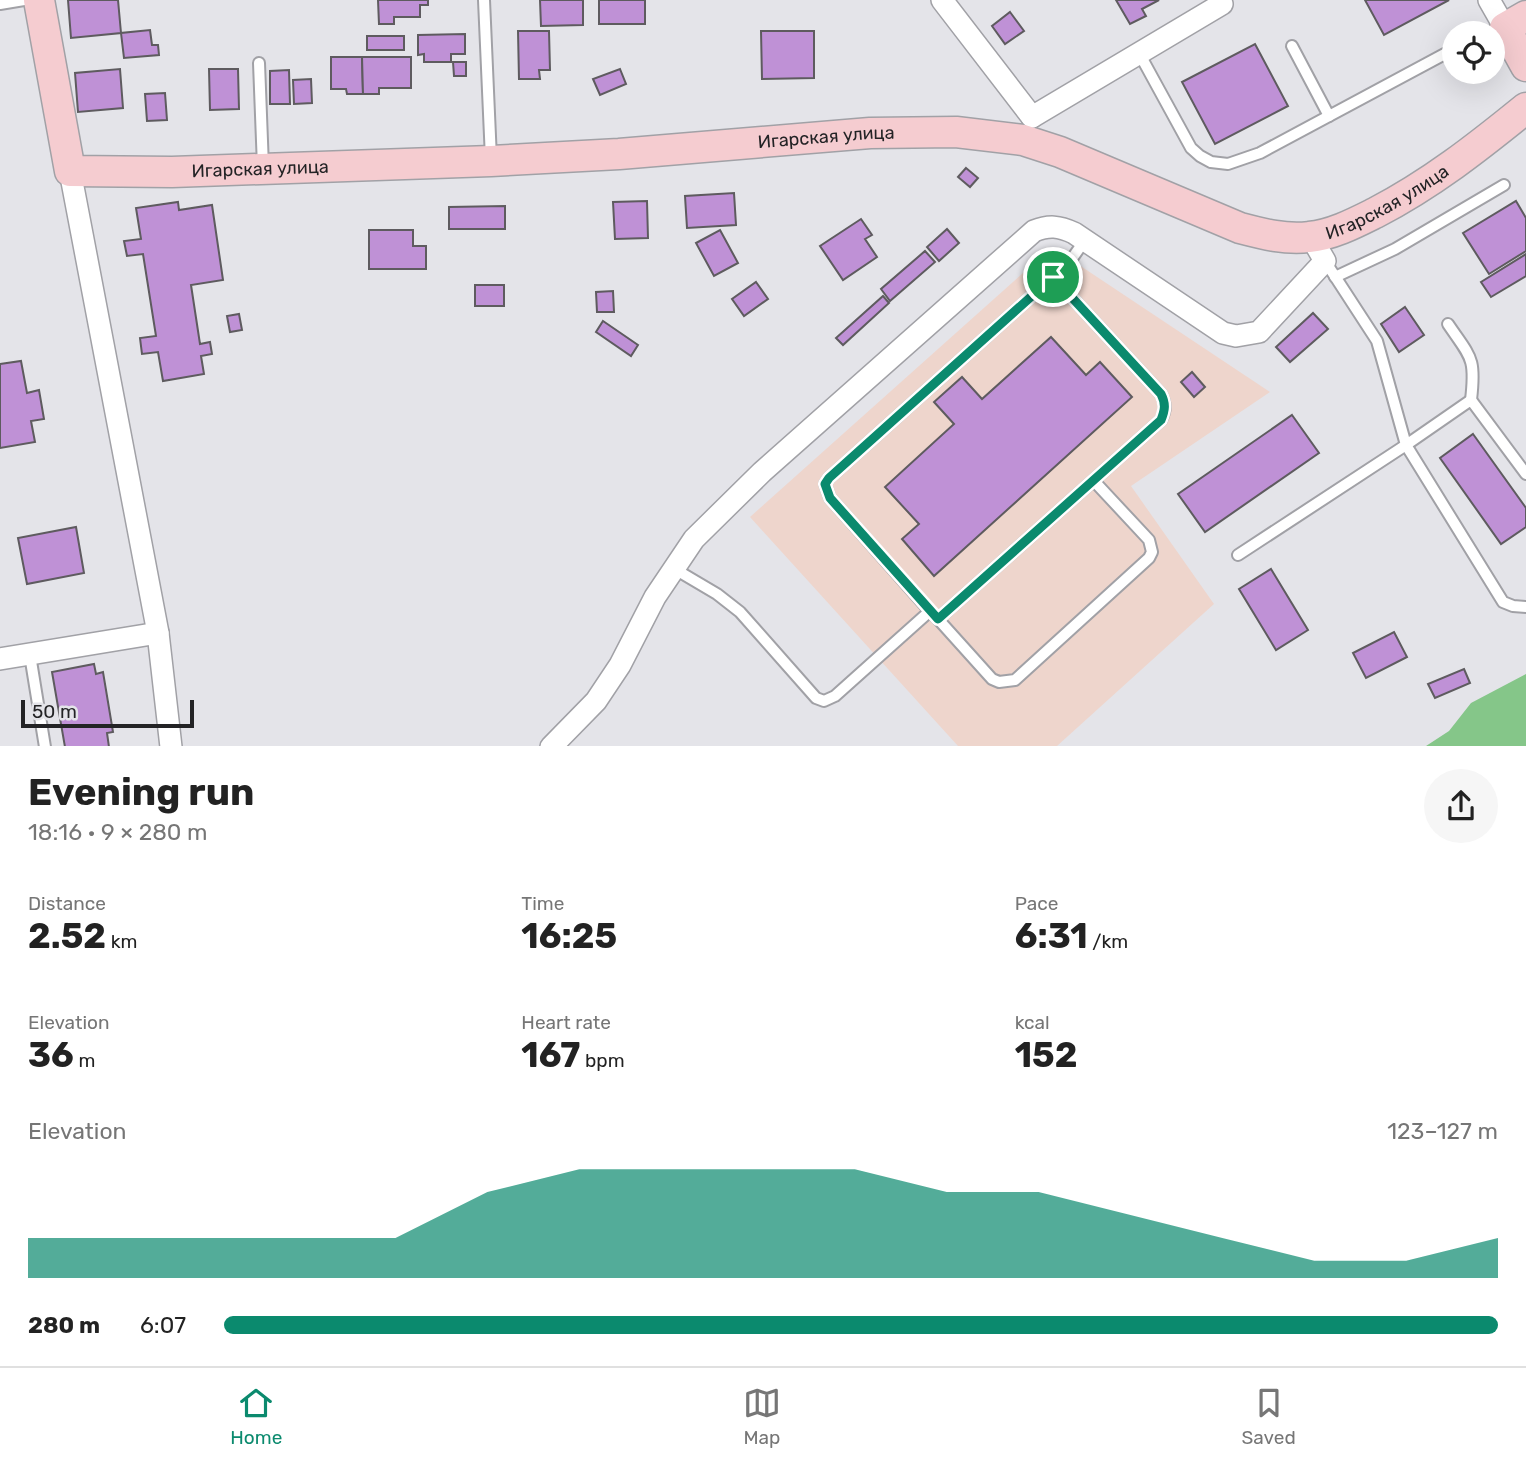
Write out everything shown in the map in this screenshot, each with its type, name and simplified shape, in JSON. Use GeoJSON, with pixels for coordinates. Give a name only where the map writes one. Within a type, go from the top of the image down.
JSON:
{"type":"FeatureCollection","features":[{"type":"Feature","properties":{"kind":"street"},"geometry":{"type":"LineString","coordinates":[[39,0],[158,633],[171,746]]}},
{"type":"Feature","properties":{"kind":"street"},"geometry":{"type":"LineString","coordinates":[[942,0],[1027,128],[1223,1]]}},
{"type":"Feature","properties":{"kind":"street"},"geometry":{"type":"LineString","coordinates":[[1489,0],[1516,22],[1526,66]]}},
{"type":"Feature","properties":{"kind":"street","name":"Игарская улица"},"geometry":{"type":"LineString","coordinates":[[70,171],[263,169],[491,161],[620,154],[870,133],[1027,128],[1106,170],[1240,228],[1324,258],[1358,222],[1458,163],[1526,108]]}},
{"type":"Feature","properties":{"kind":"street"},"geometry":{"type":"LineString","coordinates":[[552,746],[596,701],[620,666],[673,568],[694,539],[762,472],[1034,231],[1046,226],[1060,227],[1084,240],[1223,333],[1236,337],[1259,332],[1324,258]]}},
{"type":"Feature","properties":{"kind":"street"},"geometry":{"type":"LineString","coordinates":[[0,659],[158,633]]}},
{"type":"Feature","properties":{"kind":"lane"},"geometry":{"type":"LineString","coordinates":[[0,4],[24,0]]}},
{"type":"Feature","properties":{"kind":"lane"},"geometry":{"type":"LineString","coordinates":[[484,0],[491,161]]}},
{"type":"Feature","properties":{"kind":"lane"},"geometry":{"type":"LineString","coordinates":[[1292,46],[1329,116]]}},
{"type":"Feature","properties":{"kind":"lane"},"geometry":{"type":"LineString","coordinates":[[1139,53],[1191,148],[1211,162],[1228,164],[1259,153],[1442,55]]}},
{"type":"Feature","properties":{"kind":"lane"},"geometry":{"type":"LineString","coordinates":[[259,63],[263,169]]}},
{"type":"Feature","properties":{"kind":"lane"},"geometry":{"type":"LineString","coordinates":[[1504,185],[1395,249],[1324,258],[1377,341],[1406,446],[1503,602],[1526,607]]}},
{"type":"Feature","properties":{"kind":"lane"},"geometry":{"type":"LineString","coordinates":[[1084,240],[1071,260],[1053,277],[825,484],[830,498],[992,679],[999,682],[1015,680],[1149,558],[1152,552],[1149,540],[1094,481]]}},
{"type":"Feature","properties":{"kind":"lane"},"geometry":{"type":"LineString","coordinates":[[673,568],[717,594],[740,612],[816,698],[824,701],[835,696],[1094,481],[1161,420],[1166,402],[1161,394],[1053,277]]}},
{"type":"Feature","properties":{"kind":"lane"},"geometry":{"type":"LineString","coordinates":[[1448,324],[1472,360],[1474,372],[1471,400],[1526,474]]}},
{"type":"Feature","properties":{"kind":"lane"},"geometry":{"type":"LineString","coordinates":[[1238,555],[1406,446],[1471,400]]}},
{"type":"Feature","properties":{"kind":"lane"},"geometry":{"type":"LineString","coordinates":[[30,655],[45,746]]}},
{"type":"Feature","properties":{"kind":"shaded area"},"geometry":{"type":"Polygon","coordinates":[[[1052,247],[1270,392],[1131,486],[1214,604],[1057,746],[958,746],[750,517],[1052,247]]]}},
{"type":"Feature","properties":{"kind":"green space"},"geometry":{"type":"Polygon","coordinates":[[[1526,674],[1526,746],[1426,746],[1449,731],[1471,703],[1526,674]]]}},
{"type":"Feature","properties":{"kind":"building"},"geometry":{"type":"Polygon","coordinates":[[[68,0],[118,0],[121,33],[71,38],[68,0]]]}},
{"type":"Feature","properties":{"kind":"building"},"geometry":{"type":"Polygon","coordinates":[[[378,0],[428,0],[428,5],[420,5],[420,17],[394,17],[394,24],[379,24],[378,0]]]}},
{"type":"Feature","properties":{"kind":"building"},"geometry":{"type":"Polygon","coordinates":[[[540,0],[583,0],[583,25],[541,26],[540,0]]]}},
{"type":"Feature","properties":{"kind":"building"},"geometry":{"type":"Polygon","coordinates":[[[599,0],[645,0],[645,24],[599,24],[599,0]]]}},
{"type":"Feature","properties":{"kind":"building"},"geometry":{"type":"Polygon","coordinates":[[[1116,0],[1159,0],[1142,9],[1146,16],[1130,24],[1116,0]]]}},
{"type":"Feature","properties":{"kind":"building"},"geometry":{"type":"Polygon","coordinates":[[[1365,0],[1449,0],[1384,35],[1365,0]]]}},
{"type":"Feature","properties":{"kind":"building"},"geometry":{"type":"Polygon","coordinates":[[[1010,12],[1024,31],[1005,44],[992,26],[1010,12]]]}},
{"type":"Feature","properties":{"kind":"building"},"geometry":{"type":"Polygon","coordinates":[[[150,30],[152,45],[158,45],[159,55],[124,58],[121,33],[150,30]]]}},
{"type":"Feature","properties":{"kind":"building"},"geometry":{"type":"Polygon","coordinates":[[[518,31],[549,31],[550,70],[539,70],[540,79],[519,79],[518,31]]]}},
{"type":"Feature","properties":{"kind":"building"},"geometry":{"type":"Polygon","coordinates":[[[761,31],[814,31],[814,78],[762,79],[761,31]]]}},
{"type":"Feature","properties":{"kind":"building"},"geometry":{"type":"Polygon","coordinates":[[[465,34],[465,54],[451,54],[451,62],[424,62],[424,54],[418,55],[418,35],[465,34]]]}},
{"type":"Feature","properties":{"kind":"building"},"geometry":{"type":"Polygon","coordinates":[[[367,36],[404,36],[404,50],[367,50],[367,36]]]}},
{"type":"Feature","properties":{"kind":"building"},"geometry":{"type":"Polygon","coordinates":[[[1255,44],[1288,106],[1215,144],[1182,82],[1255,44]]]}},
{"type":"Feature","properties":{"kind":"building"},"geometry":{"type":"Polygon","coordinates":[[[331,57],[362,57],[363,94],[347,94],[346,89],[331,89],[331,57]]]}},
{"type":"Feature","properties":{"kind":"building"},"geometry":{"type":"Polygon","coordinates":[[[362,57],[411,57],[411,88],[379,88],[379,94],[363,94],[362,57]]]}},
{"type":"Feature","properties":{"kind":"building"},"geometry":{"type":"Polygon","coordinates":[[[453,62],[466,62],[466,76],[454,76],[453,62]]]}},
{"type":"Feature","properties":{"kind":"building"},"geometry":{"type":"Polygon","coordinates":[[[120,69],[123,108],[78,112],[75,73],[120,69]]]}},
{"type":"Feature","properties":{"kind":"building"},"geometry":{"type":"Polygon","coordinates":[[[209,69],[238,69],[239,109],[210,110],[209,69]]]}},
{"type":"Feature","properties":{"kind":"building"},"geometry":{"type":"Polygon","coordinates":[[[620,69],[626,84],[600,95],[593,79],[620,69]]]}},
{"type":"Feature","properties":{"kind":"building"},"geometry":{"type":"Polygon","coordinates":[[[289,70],[290,104],[270,104],[270,71],[289,70]]]}},
{"type":"Feature","properties":{"kind":"building"},"geometry":{"type":"Polygon","coordinates":[[[311,79],[312,103],[294,104],[293,80],[311,79]]]}},
{"type":"Feature","properties":{"kind":"building"},"geometry":{"type":"Polygon","coordinates":[[[165,93],[167,120],[147,121],[145,94],[165,93]]]}},
{"type":"Feature","properties":{"kind":"building"},"geometry":{"type":"Polygon","coordinates":[[[966,168],[978,178],[970,187],[958,177],[966,168]]]}},
{"type":"Feature","properties":{"kind":"building"},"geometry":{"type":"Polygon","coordinates":[[[734,193],[736,225],[687,228],[685,196],[734,193]]]}},
{"type":"Feature","properties":{"kind":"building"},"geometry":{"type":"Polygon","coordinates":[[[647,201],[648,238],[615,239],[613,202],[647,201]]]}},
{"type":"Feature","properties":{"kind":"building"},"geometry":{"type":"Polygon","coordinates":[[[1516,201],[1526,218],[1526,251],[1489,274],[1463,233],[1516,201]]]}},
{"type":"Feature","properties":{"kind":"building"},"geometry":{"type":"Polygon","coordinates":[[[178,202],[179,210],[212,205],[223,280],[191,285],[200,344],[210,342],[212,354],[201,356],[204,374],[163,381],[158,352],[142,354],[140,338],[156,336],[143,254],[127,256],[124,241],[141,239],[136,208],[178,202]]]}},
{"type":"Feature","properties":{"kind":"building"},"geometry":{"type":"Polygon","coordinates":[[[505,206],[505,229],[449,229],[449,207],[505,206]]]}},
{"type":"Feature","properties":{"kind":"building"},"geometry":{"type":"Polygon","coordinates":[[[861,219],[872,235],[865,239],[877,257],[843,280],[820,246],[861,219]]]}},
{"type":"Feature","properties":{"kind":"building"},"geometry":{"type":"Polygon","coordinates":[[[947,229],[959,243],[939,261],[927,247],[947,229]]]}},
{"type":"Feature","properties":{"kind":"building"},"geometry":{"type":"Polygon","coordinates":[[[369,230],[413,230],[413,246],[426,246],[426,269],[369,269],[369,230]]]}},
{"type":"Feature","properties":{"kind":"building"},"geometry":{"type":"Polygon","coordinates":[[[720,230],[738,263],[714,276],[696,243],[720,230]]]}},
{"type":"Feature","properties":{"kind":"building"},"geometry":{"type":"Polygon","coordinates":[[[925,251],[935,262],[890,301],[881,289],[925,251]]]}},
{"type":"Feature","properties":{"kind":"building"},"geometry":{"type":"Polygon","coordinates":[[[1526,254],[1526,276],[1491,297],[1481,282],[1526,254]]]}},
{"type":"Feature","properties":{"kind":"building"},"geometry":{"type":"Polygon","coordinates":[[[756,282],[768,299],[744,316],[732,299],[756,282]]]}},
{"type":"Feature","properties":{"kind":"building"},"geometry":{"type":"Polygon","coordinates":[[[475,285],[504,285],[504,306],[475,306],[475,285]]]}},
{"type":"Feature","properties":{"kind":"building"},"geometry":{"type":"Polygon","coordinates":[[[613,291],[614,312],[597,312],[596,292],[613,291]]]}},
{"type":"Feature","properties":{"kind":"building"},"geometry":{"type":"Polygon","coordinates":[[[883,296],[889,303],[843,345],[836,338],[883,296]]]}},
{"type":"Feature","properties":{"kind":"building"},"geometry":{"type":"Polygon","coordinates":[[[1405,307],[1424,335],[1399,352],[1381,324],[1405,307]]]}},
{"type":"Feature","properties":{"kind":"building"},"geometry":{"type":"Polygon","coordinates":[[[1313,313],[1328,329],[1290,362],[1276,347],[1313,313]]]}},
{"type":"Feature","properties":{"kind":"building"},"geometry":{"type":"Polygon","coordinates":[[[239,314],[242,330],[230,332],[227,316],[239,314]]]}},
{"type":"Feature","properties":{"kind":"building"},"geometry":{"type":"Polygon","coordinates":[[[603,321],[638,345],[631,356],[596,332],[603,321]]]}},
{"type":"Feature","properties":{"kind":"building"},"geometry":{"type":"Polygon","coordinates":[[[1051,337],[1086,375],[1100,362],[1132,397],[934,576],[902,539],[919,524],[885,487],[954,424],[934,402],[962,377],[982,399],[1051,337]]]}},
{"type":"Feature","properties":{"kind":"building"},"geometry":{"type":"Polygon","coordinates":[[[21,361],[27,393],[39,390],[44,419],[31,421],[35,442],[0,448],[0,364],[21,361]]]}},
{"type":"Feature","properties":{"kind":"building"},"geometry":{"type":"Polygon","coordinates":[[[1192,372],[1205,387],[1194,397],[1181,382],[1192,372]]]}},
{"type":"Feature","properties":{"kind":"building"},"geometry":{"type":"Polygon","coordinates":[[[1292,415],[1319,453],[1205,532],[1178,494],[1292,415]]]}},
{"type":"Feature","properties":{"kind":"building"},"geometry":{"type":"Polygon","coordinates":[[[1473,434],[1526,508],[1526,527],[1501,544],[1440,458],[1473,434]]]}},
{"type":"Feature","properties":{"kind":"building"},"geometry":{"type":"Polygon","coordinates":[[[76,527],[84,573],[27,584],[18,538],[76,527]]]}},
{"type":"Feature","properties":{"kind":"building"},"geometry":{"type":"Polygon","coordinates":[[[1271,569],[1308,630],[1276,650],[1239,589],[1271,569]]]}},
{"type":"Feature","properties":{"kind":"building"},"geometry":{"type":"Polygon","coordinates":[[[1394,632],[1407,657],[1366,678],[1353,653],[1394,632]]]}},
{"type":"Feature","properties":{"kind":"building"},"geometry":{"type":"Polygon","coordinates":[[[94,664],[96,674],[103,672],[113,732],[107,733],[109,746],[65,746],[52,672],[94,664]]]}},
{"type":"Feature","properties":{"kind":"building"},"geometry":{"type":"Polygon","coordinates":[[[1464,669],[1470,683],[1435,698],[1428,684],[1464,669]]]}},
{"type":"Feature","properties":{"kind":"route"},"geometry":{"type":"LineString","coordinates":[[1053,277],[1161,394],[1166,402],[1165,412],[1161,420],[938,619],[830,498],[825,484],[1053,277]]}}]}
